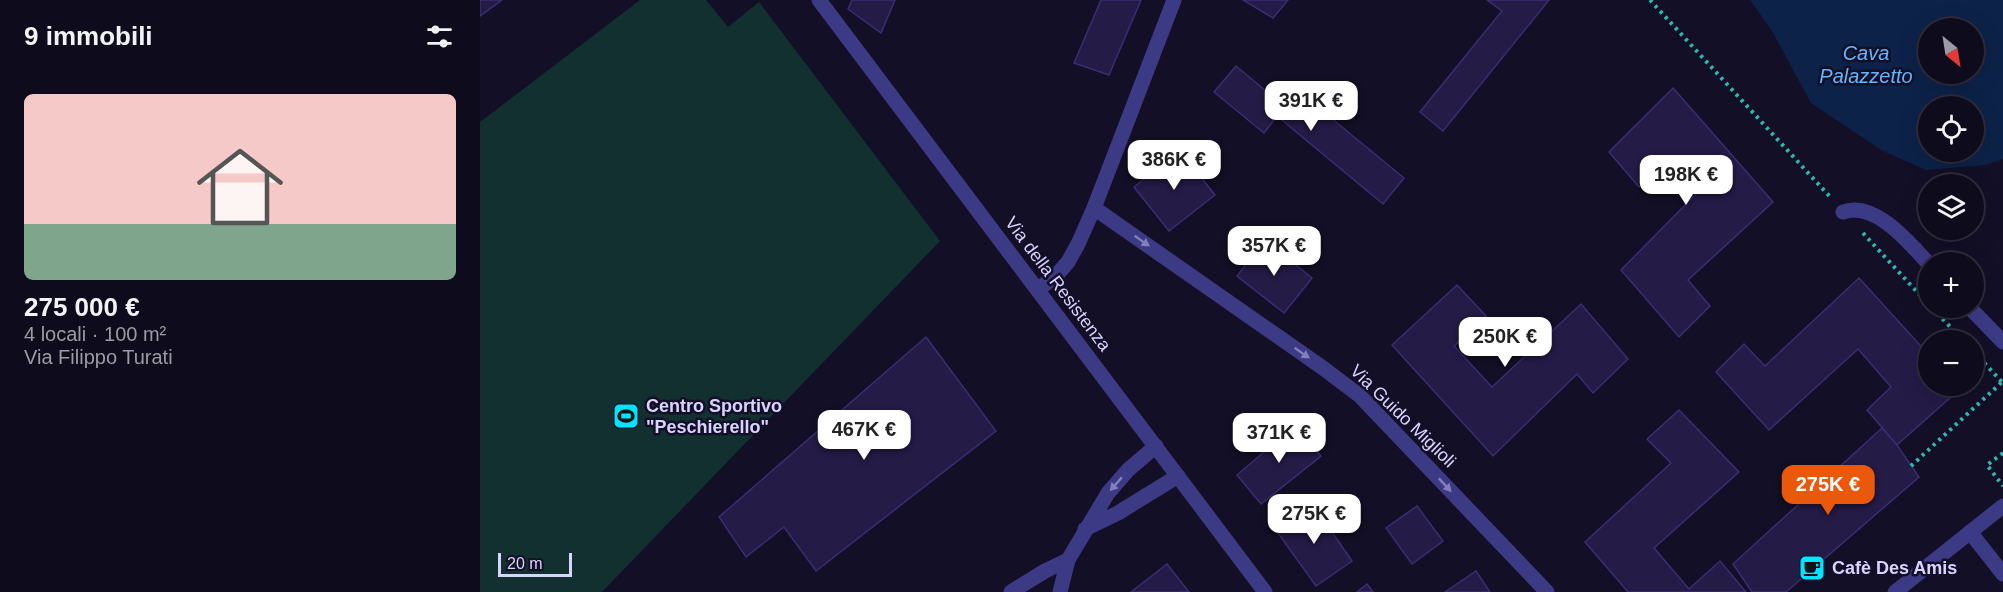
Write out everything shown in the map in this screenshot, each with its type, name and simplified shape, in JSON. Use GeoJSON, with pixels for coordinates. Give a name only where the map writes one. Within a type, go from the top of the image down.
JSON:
{"type":"FeatureCollection","features":[{"type":"Feature","properties":{"kind":"street","name":"Via della Resistenza"},"geometry":{"type":"LineString","coordinates":[[819,0],[1265,592]]}},
{"type":"Feature","properties":{"kind":"street"},"geometry":{"type":"LineString","coordinates":[[1038,289],[1055,277],[1068,262],[1094,208],[1174,0]]}},
{"type":"Feature","properties":{"kind":"street","name":"Via Guido Miglioli"},"geometry":{"type":"LineString","coordinates":[[1094,208],[1360,396],[1547,592]]}},
{"type":"Feature","properties":{"kind":"street"},"geometry":{"type":"LineString","coordinates":[[1843,212],[1850,209],[1861,210],[1880,219],[1899,233],[1918,253]]}},
{"type":"Feature","properties":{"kind":"street"},"geometry":{"type":"LineString","coordinates":[[1980,318],[2003,342]]}},
{"type":"Feature","properties":{"kind":"street"},"geometry":{"type":"LineString","coordinates":[[1060,592],[1068,560],[1085,529],[1128,470],[1156,446]]}},
{"type":"Feature","properties":{"kind":"street"},"geometry":{"type":"LineString","coordinates":[[1085,529],[1130,506],[1178,476]]}},
{"type":"Feature","properties":{"kind":"street"},"geometry":{"type":"LineString","coordinates":[[1895,592],[2003,506]]}},
{"type":"Feature","properties":{"kind":"street"},"geometry":{"type":"LineString","coordinates":[[1970,532],[2003,574]]}},
{"type":"Feature","properties":{"kind":"street"},"geometry":{"type":"LineString","coordinates":[[1011,592],[1068,560]]}},
{"type":"Feature","properties":{"kind":"path"},"geometry":{"type":"LineString","coordinates":[[1650,0],[1918,293]]}},
{"type":"Feature","properties":{"kind":"path"},"geometry":{"type":"LineString","coordinates":[[1942,318],[1953,330]]}},
{"type":"Feature","properties":{"kind":"path"},"geometry":{"type":"LineString","coordinates":[[1911,465],[2003,383],[1984,363]]}},
{"type":"Feature","properties":{"kind":"path"},"geometry":{"type":"LineString","coordinates":[[2003,453],[1987,465],[2003,486]]}},
{"type":"Feature","properties":{"kind":"green space","name":"Centro Sportivo \"Peschierello\""},"geometry":{"type":"Polygon","coordinates":[[[640,0],[706,0],[728,27],[759,2],[940,241],[602,592],[480,592],[480,122],[640,0]]]}},
{"type":"Feature","properties":{"kind":"water","name":"Cava Palazzetto"},"geometry":{"type":"Polygon","coordinates":[[[1750,0],[2003,0],[2003,159],[1986,165],[1926,170],[1883,151],[1811,103],[1772,31],[1750,0]]]}},
{"type":"Feature","properties":{"kind":"building"},"geometry":{"type":"Polygon","coordinates":[[[480,0],[502,0],[480,16],[480,0]]]}},
{"type":"Feature","properties":{"kind":"building"},"geometry":{"type":"Polygon","coordinates":[[[852,0],[895,0],[881,33],[848,9],[852,0]]]}},
{"type":"Feature","properties":{"kind":"building"},"geometry":{"type":"Polygon","coordinates":[[[1101,0],[1141,0],[1109,75],[1074,63],[1101,0]]]}},
{"type":"Feature","properties":{"kind":"building"},"geometry":{"type":"Polygon","coordinates":[[[1243,0],[1288,0],[1273,18],[1243,0]]]}},
{"type":"Feature","properties":{"kind":"building"},"geometry":{"type":"Polygon","coordinates":[[[1487,0],[1549,0],[1443,131],[1420,112],[1502,11],[1487,0]]]}},
{"type":"Feature","properties":{"kind":"building"},"geometry":{"type":"Polygon","coordinates":[[[1236,66],[1284,106],[1297,90],[1404,178],[1383,204],[1277,116],[1264,133],[1214,92],[1236,66]]]}},
{"type":"Feature","properties":{"kind":"building"},"geometry":{"type":"Polygon","coordinates":[[[1673,88],[1773,202],[1688,280],[1710,306],[1679,337],[1621,270],[1698,192],[1670,158],[1639,187],[1609,152],[1673,88]]]}},
{"type":"Feature","properties":{"kind":"building"},"geometry":{"type":"Polygon","coordinates":[[[1180,151],[1215,195],[1169,231],[1134,187],[1180,151]]]}},
{"type":"Feature","properties":{"kind":"building"},"geometry":{"type":"Polygon","coordinates":[[[1265,240],[1312,278],[1284,313],[1237,276],[1265,240]]]}},
{"type":"Feature","properties":{"kind":"building"},"geometry":{"type":"Polygon","coordinates":[[[1859,278],[1918,343],[1918,396],[1952,396],[1897,445],[1867,410],[1891,387],[1858,349],[1769,430],[1716,372],[1744,344],[1765,366],[1859,278]]]}},
{"type":"Feature","properties":{"kind":"building"},"geometry":{"type":"Polygon","coordinates":[[[1457,285],[1486,316],[1454,346],[1492,387],[1581,304],[1628,359],[1593,393],[1577,374],[1493,456],[1392,345],[1457,285]]]}},
{"type":"Feature","properties":{"kind":"building"},"geometry":{"type":"Polygon","coordinates":[[[926,337],[996,431],[816,571],[784,527],[746,557],[719,517],[926,337]]]}},
{"type":"Feature","properties":{"kind":"building"},"geometry":{"type":"Polygon","coordinates":[[[1679,410],[1739,472],[1654,548],[1689,589],[1720,561],[1746,592],[1628,592],[1585,542],[1671,463],[1647,439],[1679,410]]]}},
{"type":"Feature","properties":{"kind":"building"},"geometry":{"type":"Polygon","coordinates":[[[1297,424],[1321,456],[1261,504],[1237,475],[1297,424]]]}},
{"type":"Feature","properties":{"kind":"building"},"geometry":{"type":"Polygon","coordinates":[[[1882,428],[1919,477],[1786,592],[1752,592],[1733,564],[1882,428]]]}},
{"type":"Feature","properties":{"kind":"building"},"geometry":{"type":"Polygon","coordinates":[[[1312,503],[1352,561],[1316,586],[1275,529],[1312,503]]]}},
{"type":"Feature","properties":{"kind":"building"},"geometry":{"type":"Polygon","coordinates":[[[1417,506],[1443,541],[1412,564],[1386,528],[1417,506]]]}},
{"type":"Feature","properties":{"kind":"building"},"geometry":{"type":"Polygon","coordinates":[[[1167,564],[1189,592],[1131,592],[1167,564]]]}},
{"type":"Feature","properties":{"kind":"building"},"geometry":{"type":"Polygon","coordinates":[[[1476,571],[1490,592],[1445,592],[1476,571]]]}},
{"type":"Feature","properties":{"kind":"building"},"geometry":{"type":"Polygon","coordinates":[[[1367,584],[1373,592],[1357,592],[1367,584]]]}},
{"type":"Feature","properties":{"kind":"place","name":"Centro Sportivo \"Peschierello\""},"geometry":{"type":"Point","coordinates":[626,416]}},
{"type":"Feature","properties":{"kind":"place","name":"Cafè Des Amis"},"geometry":{"type":"Point","coordinates":[1812,568]}}]}
